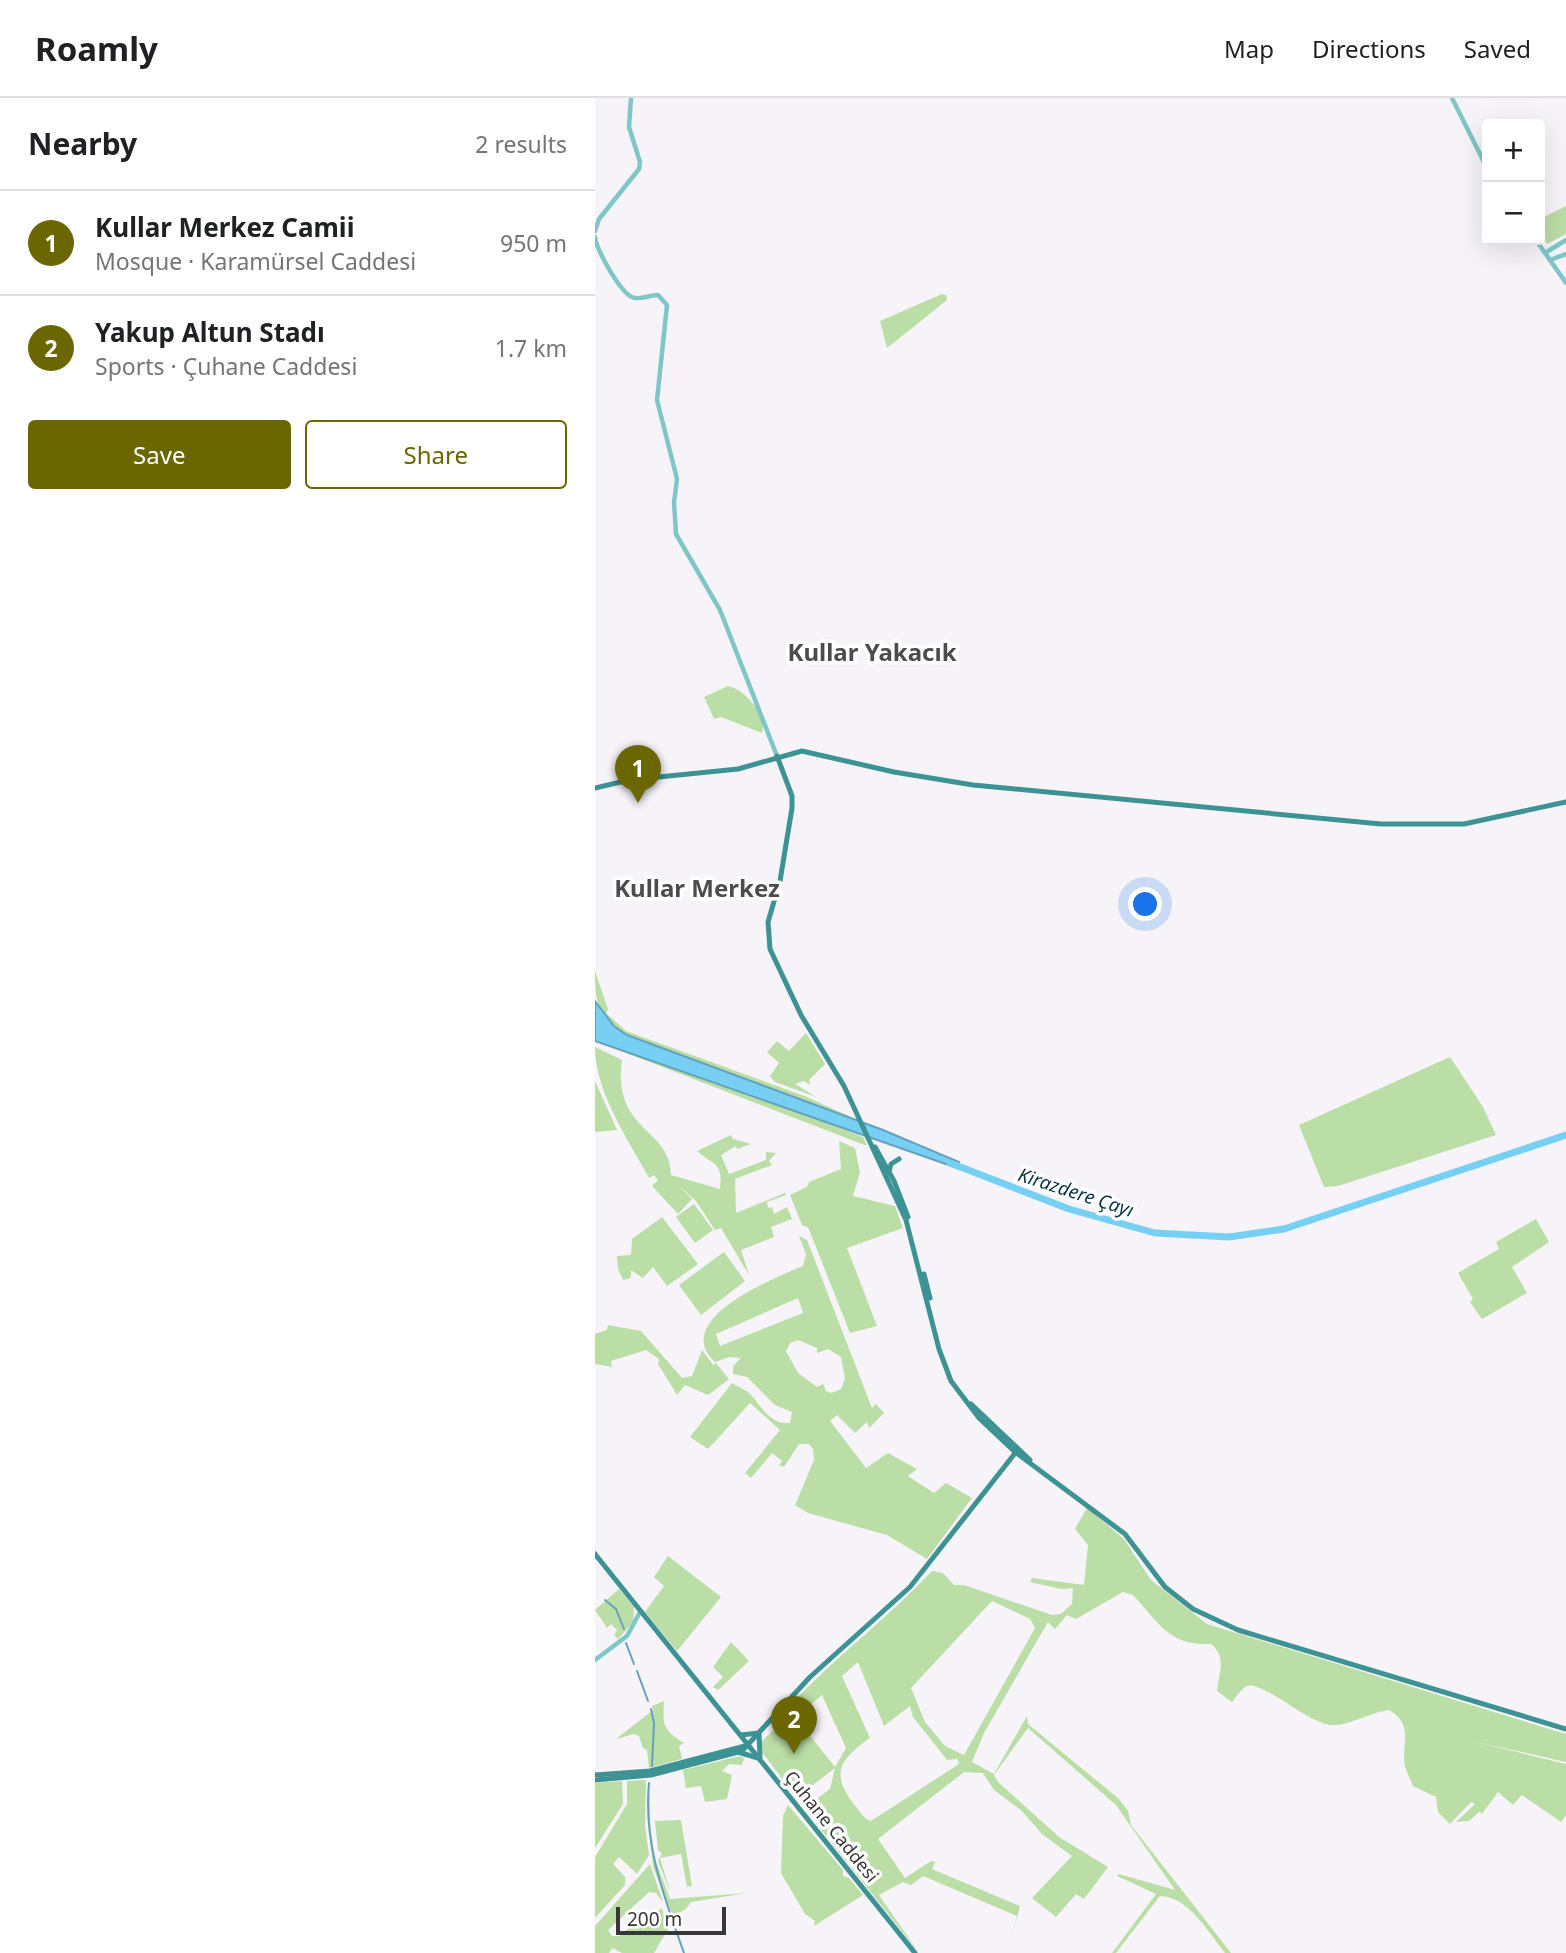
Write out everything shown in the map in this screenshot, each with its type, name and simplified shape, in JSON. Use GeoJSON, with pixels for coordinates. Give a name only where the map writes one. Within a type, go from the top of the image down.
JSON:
{"type":"FeatureCollection","features":[{"type":"Feature","properties":{"kind":"main road"},"geometry":{"type":"LineString","coordinates":[[595,788],[629,780],[738,769],[796,751],[813,752],[894,772],[973,785],[1381,824],[1464,824],[1566,803]]}},
{"type":"Feature","properties":{"kind":"main road"},"geometry":{"type":"LineString","coordinates":[[777,756],[792,796],[793,808],[780,881],[769,916],[770,949],[785,985],[859,1119],[910,1230],[946,1372],[966,1403],[1005,1443],[1113,1519],[1127,1532],[1168,1584],[1207,1612],[1236,1625],[1566,1727]]}},
{"type":"Feature","properties":{"kind":"main road"},"geometry":{"type":"LineString","coordinates":[[872,1147],[889,1172],[912,1228],[951,1373],[970,1403],[1024,1460],[1111,1522],[1165,1587],[1193,1609],[1217,1621],[1566,1727]]}},
{"type":"Feature","properties":{"kind":"main road"},"geometry":{"type":"LineString","coordinates":[[889,1172],[891,1163],[899,1159]]}},
{"type":"Feature","properties":{"kind":"main road"},"geometry":{"type":"LineString","coordinates":[[1005,1443],[1008,1454],[1005,1465]]}},
{"type":"Feature","properties":{"kind":"main road"},"geometry":{"type":"LineString","coordinates":[[595,1777],[651,1775],[738,1752],[748,1745],[810,1677],[910,1587],[1017,1451]]}},
{"type":"Feature","properties":{"kind":"main road"},"geometry":{"type":"LineString","coordinates":[[1005,1465],[1024,1460]]}},
{"type":"Feature","properties":{"kind":"main road","name":"Çuhane Caddesi"},"geometry":{"type":"LineString","coordinates":[[595,1554],[915,1953]]}},
{"type":"Feature","properties":{"kind":"main road"},"geometry":{"type":"LineString","coordinates":[[740,1735],[759,1734]]}},
{"type":"Feature","properties":{"kind":"main road"},"geometry":{"type":"LineString","coordinates":[[738,1752],[760,1760],[759,1734]]}},
{"type":"Feature","properties":{"kind":"main road"},"geometry":{"type":"LineString","coordinates":[[595,1777],[650,1771],[748,1745]]}},
{"type":"Feature","properties":{"kind":"street"},"geometry":{"type":"LineString","coordinates":[[631,98],[629,127],[640,162],[639,169],[599,219],[595,234],[603,258],[628,295],[635,298],[658,295],[667,304],[657,400],[677,479],[674,509],[677,537],[720,610],[777,756]]}},
{"type":"Feature","properties":{"kind":"street"},"geometry":{"type":"LineString","coordinates":[[1452,98],[1482,158]]}},
{"type":"Feature","properties":{"kind":"street"},"geometry":{"type":"LineString","coordinates":[[1545,253],[1566,240]]}},
{"type":"Feature","properties":{"kind":"street"},"geometry":{"type":"LineString","coordinates":[[1539,245],[1566,283]]}},
{"type":"Feature","properties":{"kind":"street"},"geometry":{"type":"LineString","coordinates":[[1550,260],[1566,254]]}},
{"type":"Feature","properties":{"kind":"street"},"geometry":{"type":"LineString","coordinates":[[595,1660],[627,1636],[640,1612]]}},
{"type":"Feature","properties":{"kind":"green space"},"geometry":{"type":"Polygon","coordinates":[[[1566,206],[1566,234],[1547,244],[1545,241],[1545,216],[1566,206]]]}},
{"type":"Feature","properties":{"kind":"green space"},"geometry":{"type":"Polygon","coordinates":[[[942,294],[946,295],[947,300],[887,348],[880,321],[942,294]]]}},
{"type":"Feature","properties":{"kind":"green space"},"geometry":{"type":"Polygon","coordinates":[[[728,686],[741,692],[753,704],[761,718],[762,733],[721,717],[714,719],[704,697],[728,686]]]}},
{"type":"Feature","properties":{"kind":"green space"},"geometry":{"type":"Polygon","coordinates":[[[595,971],[608,1009],[606,1013],[626,1031],[807,1097],[853,1118],[855,1122],[627,1035],[604,1015],[600,1008],[595,971]]]}},
{"type":"Feature","properties":{"kind":"green space"},"geometry":{"type":"Polygon","coordinates":[[[806,1033],[825,1064],[809,1080],[810,1085],[804,1081],[795,1084],[816,1097],[775,1082],[770,1076],[779,1063],[767,1052],[777,1041],[789,1051],[806,1033]]]}},
{"type":"Feature","properties":{"kind":"green space"},"geometry":{"type":"Polygon","coordinates":[[[603,1044],[779,1104],[863,1137],[867,1146],[603,1044]]]}},
{"type":"Feature","properties":{"kind":"green space"},"geometry":{"type":"Polygon","coordinates":[[[595,1047],[622,1060],[621,1084],[625,1102],[633,1116],[662,1147],[671,1175],[720,1189],[719,1169],[697,1151],[731,1135],[733,1139],[751,1144],[737,1149],[736,1146],[721,1155],[729,1174],[766,1160],[766,1152],[776,1153],[769,1161],[772,1165],[735,1179],[736,1213],[785,1193],[786,1195],[767,1202],[768,1208],[772,1207],[774,1214],[787,1207],[792,1219],[771,1227],[774,1237],[741,1250],[749,1275],[721,1228],[715,1230],[696,1201],[677,1184],[692,1199],[678,1214],[652,1186],[658,1180],[654,1175],[649,1178],[600,1081],[595,1047]]]}},
{"type":"Feature","properties":{"kind":"green space"},"geometry":{"type":"Polygon","coordinates":[[[1450,1057],[1483,1107],[1496,1135],[1338,1186],[1324,1187],[1299,1125],[1450,1057]]]}},
{"type":"Feature","properties":{"kind":"green space"},"geometry":{"type":"Polygon","coordinates":[[[595,1081],[617,1130],[595,1132],[595,1081]]]}},
{"type":"Feature","properties":{"kind":"green space"},"geometry":{"type":"Polygon","coordinates":[[[839,1141],[855,1148],[860,1172],[853,1196],[895,1206],[903,1228],[847,1248],[877,1326],[850,1333],[808,1227],[802,1225],[790,1195],[807,1187],[809,1182],[841,1169],[839,1141]]]}},
{"type":"Feature","properties":{"kind":"green space"},"geometry":{"type":"Polygon","coordinates":[[[694,1204],[713,1230],[695,1243],[676,1217],[694,1204]]]}},
{"type":"Feature","properties":{"kind":"green space"},"geometry":{"type":"Polygon","coordinates":[[[662,1217],[698,1264],[667,1286],[653,1267],[643,1278],[631,1270],[631,1278],[623,1280],[618,1269],[617,1256],[631,1255],[632,1239],[662,1217]]]}},
{"type":"Feature","properties":{"kind":"green space"},"geometry":{"type":"Polygon","coordinates":[[[1536,1219],[1549,1242],[1512,1267],[1527,1293],[1482,1319],[1470,1302],[1473,1299],[1458,1273],[1499,1249],[1496,1242],[1536,1219]]]}},
{"type":"Feature","properties":{"kind":"green space"},"geometry":{"type":"Polygon","coordinates":[[[799,1236],[807,1240],[872,1408],[876,1404],[884,1413],[869,1428],[867,1422],[855,1433],[837,1415],[830,1421],[866,1468],[888,1453],[917,1469],[908,1476],[934,1493],[946,1483],[972,1498],[927,1559],[887,1535],[808,1513],[795,1505],[814,1460],[813,1449],[809,1444],[799,1444],[784,1467],[779,1465],[782,1461],[772,1453],[751,1478],[745,1473],[780,1430],[750,1403],[708,1449],[690,1437],[732,1383],[749,1393],[772,1418],[790,1423],[792,1412],[775,1405],[747,1377],[733,1374],[733,1366],[741,1358],[729,1357],[715,1362],[704,1346],[706,1331],[716,1316],[751,1290],[803,1266],[806,1254],[799,1236]],[[798,1298],[716,1334],[720,1346],[803,1313],[798,1298]],[[798,1340],[790,1343],[786,1351],[798,1373],[817,1387],[823,1384],[826,1391],[831,1393],[841,1389],[845,1379],[841,1357],[828,1349],[817,1353],[817,1348],[798,1340]]]}},
{"type":"Feature","properties":{"kind":"green space"},"geometry":{"type":"Polygon","coordinates":[[[724,1252],[745,1281],[701,1315],[679,1285],[724,1252]]]}},
{"type":"Feature","properties":{"kind":"green space"},"geometry":{"type":"Polygon","coordinates":[[[608,1325],[641,1331],[682,1378],[692,1376],[702,1350],[714,1366],[715,1362],[729,1379],[708,1395],[685,1385],[677,1395],[658,1364],[659,1359],[646,1350],[611,1361],[612,1367],[595,1364],[595,1334],[607,1330],[608,1325]]]}},
{"type":"Feature","properties":{"kind":"green space"},"geometry":{"type":"Polygon","coordinates":[[[1087,1508],[1124,1539],[1151,1580],[1207,1624],[1566,1734],[1566,1762],[1472,1741],[1566,1764],[1566,1815],[1561,1822],[1522,1795],[1513,1805],[1498,1792],[1482,1814],[1479,1812],[1469,1821],[1456,1822],[1475,1804],[1471,1802],[1450,1824],[1438,1812],[1436,1797],[1413,1786],[1404,1762],[1405,1731],[1401,1720],[1389,1710],[1344,1724],[1330,1725],[1309,1717],[1254,1686],[1245,1687],[1232,1702],[1217,1691],[1220,1660],[1216,1649],[1211,1644],[1197,1644],[1175,1637],[1158,1623],[1133,1595],[1123,1592],[1076,1619],[1067,1615],[1055,1629],[1048,1622],[984,1733],[972,1762],[994,1774],[1027,1716],[1028,1724],[1119,1799],[1128,1811],[1131,1825],[1231,1953],[1225,1953],[1189,1909],[1180,1902],[1160,1896],[1116,1953],[1112,1953],[1156,1894],[1117,1876],[1119,1874],[1175,1890],[1116,1805],[1028,1728],[994,1775],[998,1782],[1059,1837],[1108,1867],[1084,1899],[1076,1894],[1056,1917],[1032,1898],[1072,1856],[1042,1834],[1022,1811],[994,1790],[983,1773],[964,1772],[878,1839],[905,1878],[931,1861],[935,1862],[932,1869],[1020,1906],[1008,1953],[1017,1916],[923,1876],[911,1885],[903,1882],[879,1895],[919,1953],[804,1808],[830,1789],[835,1768],[801,1794],[792,1785],[787,1785],[761,1751],[761,1742],[792,1713],[835,1767],[846,1748],[822,1695],[804,1710],[796,1699],[932,1571],[943,1573],[954,1585],[964,1585],[1052,1615],[1061,1614],[1072,1604],[1073,1588],[1061,1589],[1030,1582],[1032,1578],[1084,1585],[1088,1545],[1075,1529],[1087,1508]],[[992,1601],[911,1688],[925,1722],[945,1746],[964,1755],[1035,1628],[1030,1619],[992,1601]],[[858,1662],[842,1676],[870,1738],[847,1758],[841,1776],[848,1796],[866,1819],[871,1821],[959,1764],[957,1759],[947,1760],[913,1717],[910,1706],[884,1726],[858,1662]]]}},
{"type":"Feature","properties":{"kind":"green space"},"geometry":{"type":"Polygon","coordinates":[[[668,1556],[721,1597],[677,1651],[645,1612],[664,1586],[654,1577],[668,1556]]]}},
{"type":"Feature","properties":{"kind":"green space"},"geometry":{"type":"Polygon","coordinates":[[[619,1589],[634,1607],[633,1622],[618,1639],[614,1635],[617,1630],[611,1624],[607,1628],[595,1610],[619,1589]]]}},
{"type":"Feature","properties":{"kind":"green space"},"geometry":{"type":"Polygon","coordinates":[[[731,1642],[749,1661],[718,1690],[713,1687],[723,1677],[713,1667],[731,1642]]]}},
{"type":"Feature","properties":{"kind":"green space"},"geometry":{"type":"Polygon","coordinates":[[[664,1701],[665,1725],[671,1734],[684,1743],[679,1746],[682,1759],[649,1768],[647,1750],[643,1748],[639,1736],[634,1734],[616,1739],[653,1710],[652,1706],[664,1701]]]}},
{"type":"Feature","properties":{"kind":"green space"},"geometry":{"type":"Polygon","coordinates":[[[740,1756],[744,1758],[742,1765],[729,1764],[722,1771],[732,1775],[727,1799],[705,1802],[701,1786],[686,1788],[683,1770],[740,1756]]]}},
{"type":"Feature","properties":{"kind":"green space"},"geometry":{"type":"Polygon","coordinates":[[[646,1780],[645,1826],[649,1855],[637,1874],[619,1857],[613,1864],[625,1877],[625,1885],[595,1918],[595,1857],[627,1804],[627,1781],[646,1780]]]}},
{"type":"Feature","properties":{"kind":"green space"},"geometry":{"type":"Polygon","coordinates":[[[622,1781],[623,1804],[595,1848],[595,1783],[622,1781]]]}},
{"type":"Feature","properties":{"kind":"green space"},"geometry":{"type":"Polygon","coordinates":[[[650,1784],[650,1823],[655,1859],[670,1899],[747,1893],[691,1902],[686,1909],[673,1916],[653,1867],[648,1822],[650,1784]]]}},
{"type":"Feature","properties":{"kind":"green space"},"geometry":{"type":"Polygon","coordinates":[[[788,1805],[843,1870],[843,1876],[849,1878],[863,1895],[814,1926],[815,1921],[805,1914],[781,1873],[783,1816],[788,1805]]]}},
{"type":"Feature","properties":{"kind":"green space"},"geometry":{"type":"Polygon","coordinates":[[[681,1820],[692,1886],[687,1887],[681,1854],[660,1858],[671,1894],[658,1861],[662,1853],[658,1850],[655,1821],[681,1820]]]}},
{"type":"Feature","properties":{"kind":"green space"},"geometry":{"type":"Polygon","coordinates":[[[650,1864],[663,1902],[656,1893],[649,1892],[608,1930],[612,1936],[620,1936],[634,1923],[635,1927],[662,1908],[668,1929],[654,1953],[622,1953],[612,1948],[609,1953],[595,1953],[595,1926],[650,1864]]]}},
{"type":"Feature","properties":{"kind":"water"},"geometry":{"type":"Polygon","coordinates":[[[595,1001],[614,1026],[627,1035],[883,1130],[959,1162],[957,1168],[595,1041],[595,1001]]]}},
{"type":"Feature","properties":{"kind":"waterway","name":"Kirazdere Çayı"},"geometry":{"type":"LineString","coordinates":[[950,1163],[1069,1209],[1155,1233],[1229,1237],[1284,1229],[1566,1135]]}},
{"type":"Feature","properties":{"kind":"waterway"},"geometry":{"type":"LineString","coordinates":[[605,1600],[616,1609],[624,1629]]}},
{"type":"Feature","properties":{"kind":"waterway"},"geometry":{"type":"LineString","coordinates":[[626,1643],[634,1664]]}},
{"type":"Feature","properties":{"kind":"waterway"},"geometry":{"type":"LineString","coordinates":[[637,1671],[648,1701]]}},
{"type":"Feature","properties":{"kind":"waterway"},"geometry":{"type":"LineString","coordinates":[[651,1709],[654,1723],[652,1766]]}},
{"type":"Feature","properties":{"kind":"waterway"},"geometry":{"type":"LineString","coordinates":[[649,1783],[652,1848],[684,1953]]}},
{"type":"Feature","properties":{"kind":"place","name":"Kullar Merkez Camii"},"geometry":{"type":"Point","coordinates":[638,803]}},
{"type":"Feature","properties":{"kind":"place","name":"Yakup Altun Stadı"},"geometry":{"type":"Point","coordinates":[794,1754]}},
{"type":"Feature","properties":{"kind":"district","name":"Kullar Yakacık"},"geometry":{"type":"Point","coordinates":[872,651]}},
{"type":"Feature","properties":{"kind":"district","name":"Kullar Merkez"},"geometry":{"type":"Point","coordinates":[697,887]}}]}
